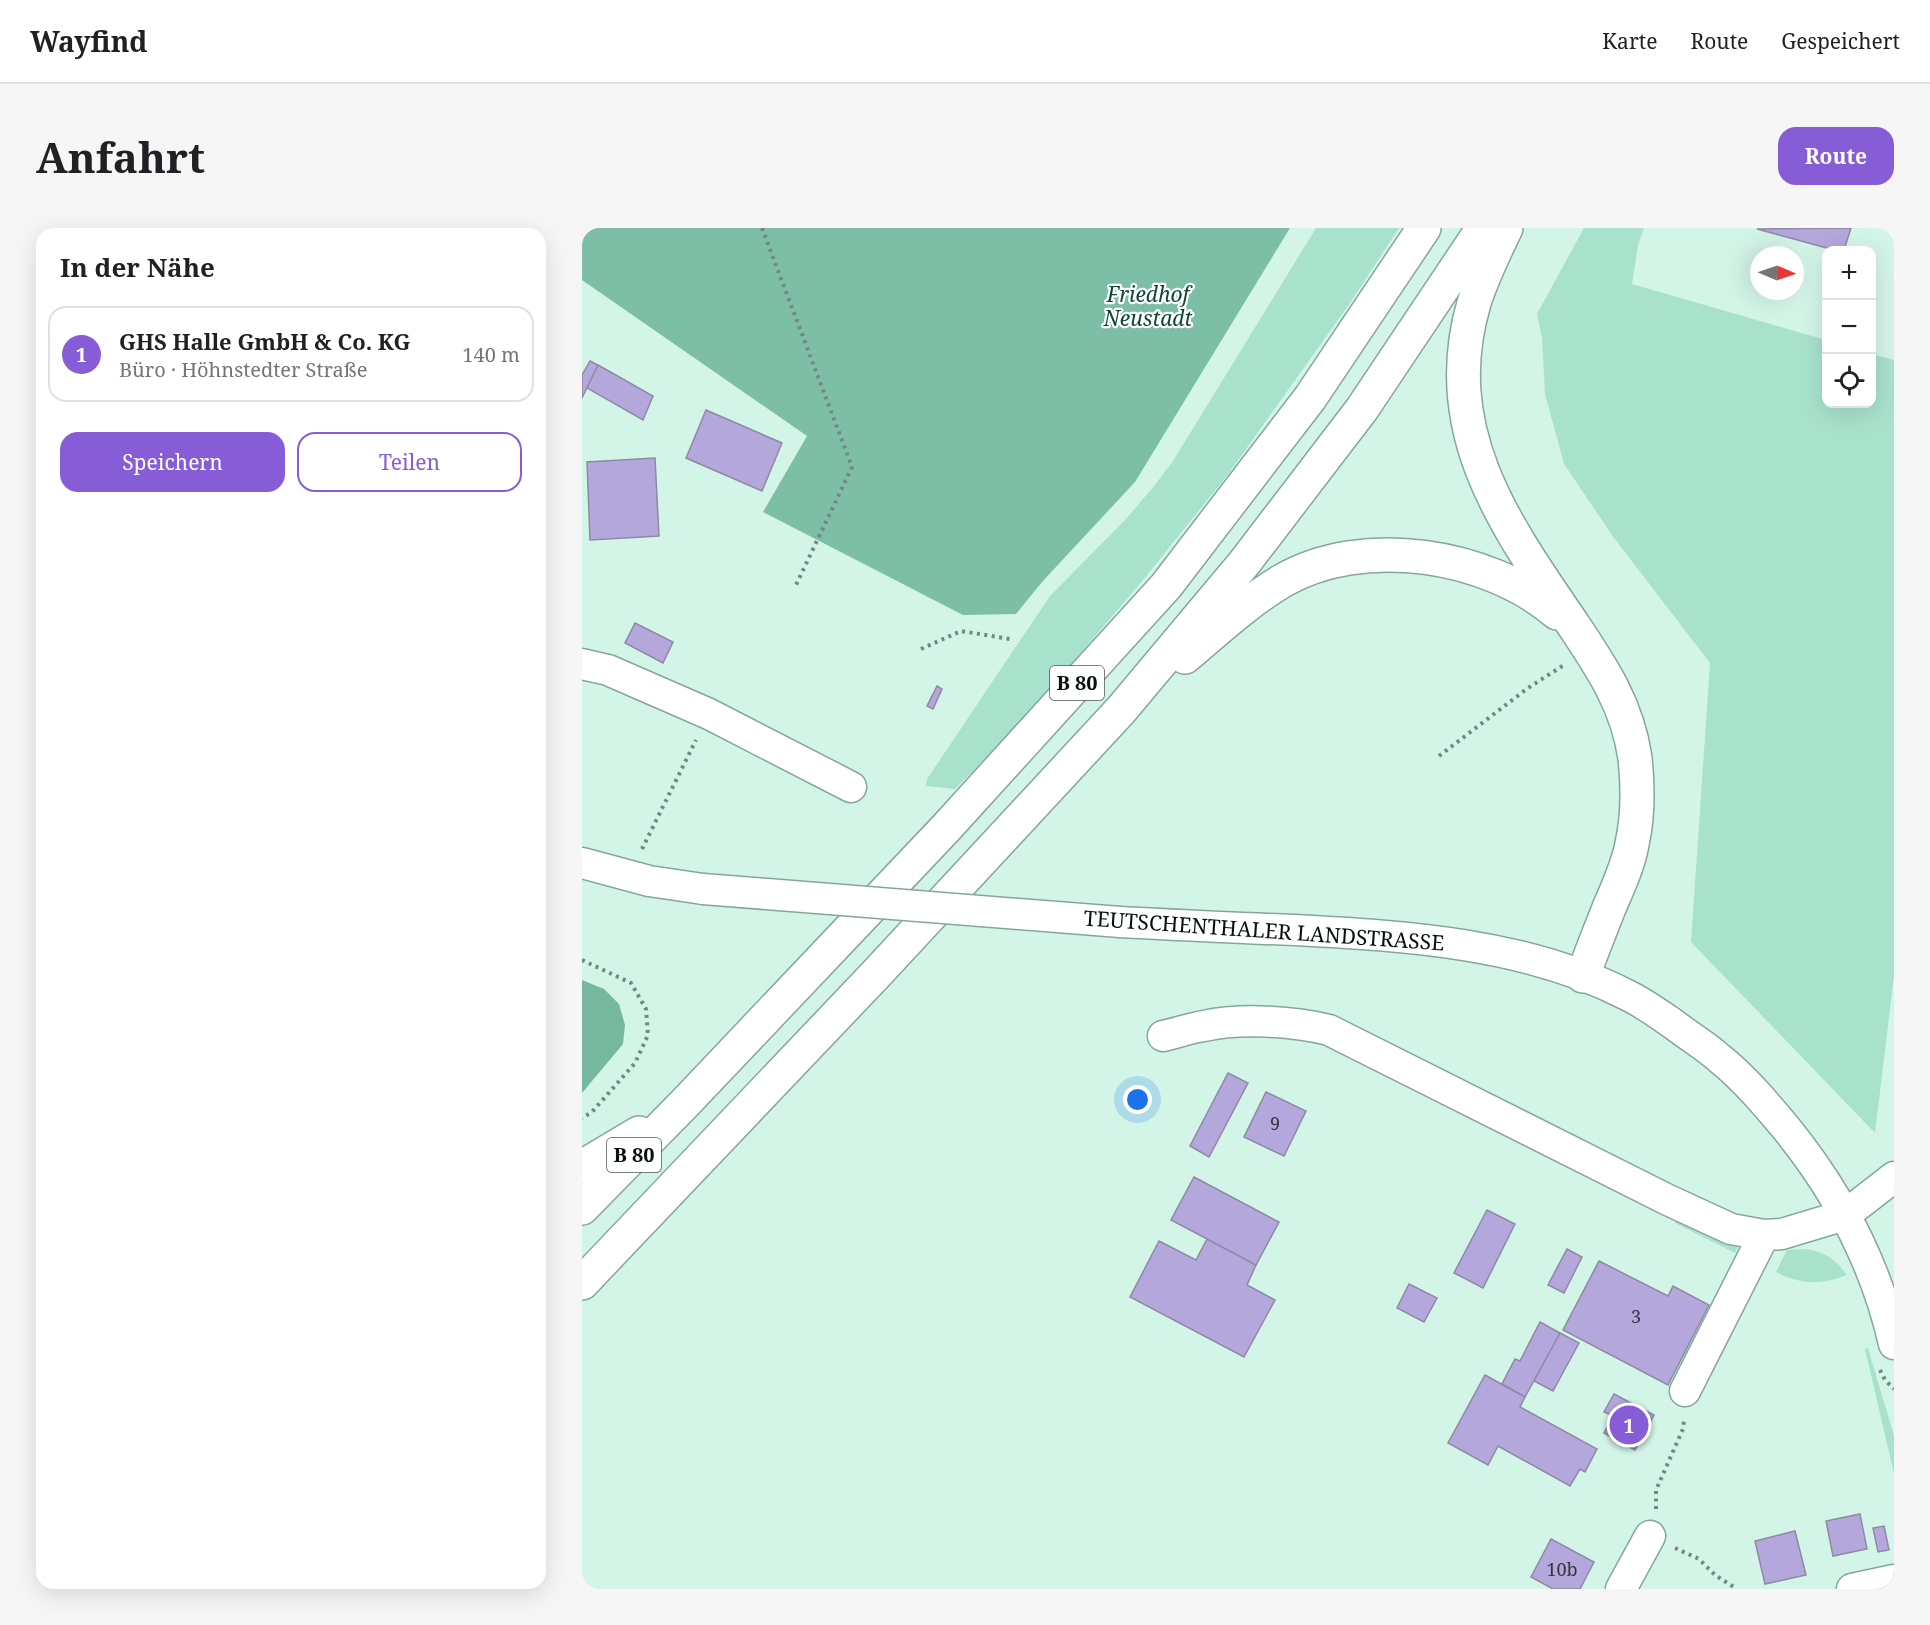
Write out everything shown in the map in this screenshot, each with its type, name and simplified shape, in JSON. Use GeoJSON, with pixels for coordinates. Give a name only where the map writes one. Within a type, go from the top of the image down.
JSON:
{"type":"FeatureCollection","features":[{"type":"Feature","properties":{"kind":"highway","name":"B 80"},"geometry":{"type":"LineString","coordinates":[[582,1208],[946,828],[1166,586],[1310,398],[1425,228]]}},
{"type":"Feature","properties":{"kind":"highway","name":"B 80"},"geometry":{"type":"LineString","coordinates":[[582,1283],[831,1023],[1121,710],[1245,562],[1362,409],[1483,228]]}},
{"type":"Feature","properties":{"kind":"highway"},"geometry":{"type":"LineString","coordinates":[[1506,228],[1473,305],[1463,380],[1466,408],[1480,469],[1502,516],[1609,680],[1625,716],[1635,759],[1636,801],[1632,844],[1625,869],[1583,976]]}},
{"type":"Feature","properties":{"kind":"highway"},"geometry":{"type":"LineString","coordinates":[[1121,710],[1260,595],[1284,580],[1307,570],[1350,558],[1375,555],[1427,557],[1480,571],[1528,593],[1552,609],[1583,638]]}},
{"type":"Feature","properties":{"kind":"highway"},"geometry":{"type":"LineString","coordinates":[[582,1167],[686,1102]]}},
{"type":"Feature","properties":{"kind":"street"},"geometry":{"type":"LineString","coordinates":[[582,664],[608,670],[709,714],[850,787]]}},
{"type":"Feature","properties":{"kind":"street","name":"TEUTSCHENTHALER LANDSTRASSE"},"geometry":{"type":"LineString","coordinates":[[582,862],[648,880],[703,889],[1120,922],[1345,933],[1444,942],[1498,951],[1583,976],[1628,995],[1720,1058],[1771,1110],[1824,1179],[1845,1215],[1875,1275],[1894,1344]]}},
{"type":"Feature","properties":{"kind":"street"},"geometry":{"type":"LineString","coordinates":[[1163,1036],[1205,1025],[1226,1023],[1287,1023],[1329,1030],[1731,1229],[1764,1235],[1803,1229],[1845,1215],[1894,1177]]}},
{"type":"Feature","properties":{"kind":"street"},"geometry":{"type":"LineString","coordinates":[[1685,1391],[1764,1235]]}},
{"type":"Feature","properties":{"kind":"street"},"geometry":{"type":"LineString","coordinates":[[1621,1589],[1650,1536]]}},
{"type":"Feature","properties":{"kind":"street"},"geometry":{"type":"LineString","coordinates":[[1852,1589],[1894,1580]]}},
{"type":"Feature","properties":{"kind":"path"},"geometry":{"type":"LineString","coordinates":[[762,228],[852,467],[796,585]]}},
{"type":"Feature","properties":{"kind":"path"},"geometry":{"type":"LineString","coordinates":[[921,649],[961,631],[1011,639]]}},
{"type":"Feature","properties":{"kind":"path"},"geometry":{"type":"LineString","coordinates":[[1439,756],[1528,688],[1583,638]]}},
{"type":"Feature","properties":{"kind":"path"},"geometry":{"type":"LineString","coordinates":[[640,852],[709,714]]}},
{"type":"Feature","properties":{"kind":"path"},"geometry":{"type":"LineString","coordinates":[[582,960],[631,983],[646,1009],[648,1035],[635,1063],[592,1112],[582,1118]]}},
{"type":"Feature","properties":{"kind":"path"},"geometry":{"type":"LineString","coordinates":[[1685,1391],[1683,1429],[1656,1490],[1656,1513],[1650,1536],[1699,1559],[1715,1575],[1735,1589]]}},
{"type":"Feature","properties":{"kind":"shaded area"},"geometry":{"type":"Polygon","coordinates":[[[1316,228],[1399,228],[1350,303],[1229,473],[1144,579],[1023,721],[955,789],[926,786],[927,779],[1050,596],[1126,519],[1173,461],[1316,228]]]}},
{"type":"Feature","properties":{"kind":"shaded area"},"geometry":{"type":"Polygon","coordinates":[[[1584,228],[1644,228],[1638,245],[1632,284],[1822,339],[1822,408],[1876,408],[1876,355],[1894,360],[1894,976],[1875,1133],[1691,942],[1710,663],[1614,538],[1564,464],[1545,394],[1542,338],[1537,314],[1584,228]]]}},
{"type":"Feature","properties":{"kind":"shaded area"},"geometry":{"type":"Polygon","coordinates":[[[582,980],[604,989],[619,1004],[625,1025],[623,1044],[582,1093],[582,980]]]}},
{"type":"Feature","properties":{"kind":"shaded area"},"geometry":{"type":"Polygon","coordinates":[[[1678,1218],[1739,1245],[1735,1253],[1675,1223],[1678,1218]]]}},
{"type":"Feature","properties":{"kind":"shaded area"},"geometry":{"type":"Polygon","coordinates":[[[1801,1249],[1827,1256],[1837,1263],[1847,1275],[1829,1281],[1811,1282],[1793,1279],[1776,1272],[1787,1250],[1801,1249]]]}},
{"type":"Feature","properties":{"kind":"shaded area"},"geometry":{"type":"Polygon","coordinates":[[[1868,1348],[1894,1436],[1894,1474],[1865,1349],[1868,1348]]]}},
{"type":"Feature","properties":{"kind":"green space","name":"Friedhof Neustadt"},"geometry":{"type":"Polygon","coordinates":[[[582,228],[1290,228],[1135,482],[1042,582],[1016,614],[963,615],[763,512],[807,436],[582,280],[582,228]]]}},
{"type":"Feature","properties":{"kind":"building"},"geometry":{"type":"Polygon","coordinates":[[[1851,228],[1845,246],[1822,247],[1757,229],[1851,228]]]}},
{"type":"Feature","properties":{"kind":"building"},"geometry":{"type":"Polygon","coordinates":[[[590,361],[598,365],[582,398],[582,375],[590,361]]]}},
{"type":"Feature","properties":{"kind":"building"},"geometry":{"type":"Polygon","coordinates":[[[598,365],[653,396],[643,420],[587,388],[598,365]]]}},
{"type":"Feature","properties":{"kind":"building"},"geometry":{"type":"Polygon","coordinates":[[[706,410],[782,443],[762,491],[686,458],[706,410]]]}},
{"type":"Feature","properties":{"kind":"building"},"geometry":{"type":"Polygon","coordinates":[[[655,458],[659,536],[590,540],[587,462],[655,458]]]}},
{"type":"Feature","properties":{"kind":"building"},"geometry":{"type":"Polygon","coordinates":[[[635,623],[673,642],[663,663],[625,643],[635,623]]]}},
{"type":"Feature","properties":{"kind":"building"},"geometry":{"type":"Polygon","coordinates":[[[937,686],[942,689],[933,709],[927,706],[937,686]]]}},
{"type":"Feature","properties":{"kind":"building"},"geometry":{"type":"Polygon","coordinates":[[[1228,1073],[1248,1083],[1209,1157],[1190,1146],[1228,1073]]]}},
{"type":"Feature","properties":{"kind":"building"},"geometry":{"type":"Polygon","coordinates":[[[1266,1092],[1306,1111],[1284,1156],[1244,1137],[1266,1092]]]}},
{"type":"Feature","properties":{"kind":"building"},"geometry":{"type":"Polygon","coordinates":[[[1194,1177],[1279,1222],[1256,1265],[1171,1220],[1194,1177]]]}},
{"type":"Feature","properties":{"kind":"building"},"geometry":{"type":"Polygon","coordinates":[[[1487,1210],[1515,1224],[1483,1288],[1454,1273],[1487,1210]]]}},
{"type":"Feature","properties":{"kind":"building"},"geometry":{"type":"Polygon","coordinates":[[[1207,1239],[1256,1265],[1247,1285],[1275,1300],[1244,1357],[1130,1297],[1159,1241],[1196,1260],[1207,1239]]]}},
{"type":"Feature","properties":{"kind":"building"},"geometry":{"type":"Polygon","coordinates":[[[1567,1249],[1582,1257],[1564,1293],[1548,1285],[1567,1249]]]}},
{"type":"Feature","properties":{"kind":"building"},"geometry":{"type":"Polygon","coordinates":[[[1599,1261],[1668,1296],[1673,1286],[1709,1305],[1668,1385],[1563,1330],[1599,1261]]]}},
{"type":"Feature","properties":{"kind":"building"},"geometry":{"type":"Polygon","coordinates":[[[1409,1284],[1437,1298],[1424,1322],[1397,1308],[1409,1284]]]}},
{"type":"Feature","properties":{"kind":"building"},"geometry":{"type":"Polygon","coordinates":[[[1540,1322],[1560,1333],[1525,1397],[1502,1384],[1515,1359],[1520,1361],[1540,1322]]]}},
{"type":"Feature","properties":{"kind":"building"},"geometry":{"type":"Polygon","coordinates":[[[1560,1333],[1579,1343],[1553,1391],[1534,1381],[1560,1333]]]}},
{"type":"Feature","properties":{"kind":"building"},"geometry":{"type":"Polygon","coordinates":[[[1485,1375],[1525,1397],[1520,1407],[1597,1449],[1585,1472],[1580,1469],[1570,1486],[1498,1446],[1488,1465],[1448,1443],[1485,1375]]]}},
{"type":"Feature","properties":{"kind":"building"},"geometry":{"type":"Polygon","coordinates":[[[1614,1394],[1654,1415],[1635,1450],[1604,1433],[1613,1416],[1604,1412],[1614,1394]]]}},
{"type":"Feature","properties":{"kind":"building"},"geometry":{"type":"Polygon","coordinates":[[[1860,1514],[1867,1549],[1833,1556],[1826,1521],[1860,1514]]]}},
{"type":"Feature","properties":{"kind":"building"},"geometry":{"type":"Polygon","coordinates":[[[1884,1526],[1889,1550],[1878,1552],[1873,1528],[1884,1526]]]}},
{"type":"Feature","properties":{"kind":"building"},"geometry":{"type":"Polygon","coordinates":[[[1795,1531],[1806,1575],[1765,1584],[1755,1541],[1795,1531]]]}},
{"type":"Feature","properties":{"kind":"building"},"geometry":{"type":"Polygon","coordinates":[[[1551,1539],[1594,1562],[1580,1589],[1553,1589],[1531,1577],[1551,1539]]]}},
{"type":"Feature","properties":{"kind":"place","name":"GHS Halle GmbH & Co. KG"},"geometry":{"type":"Point","coordinates":[1629,1425]}}]}
